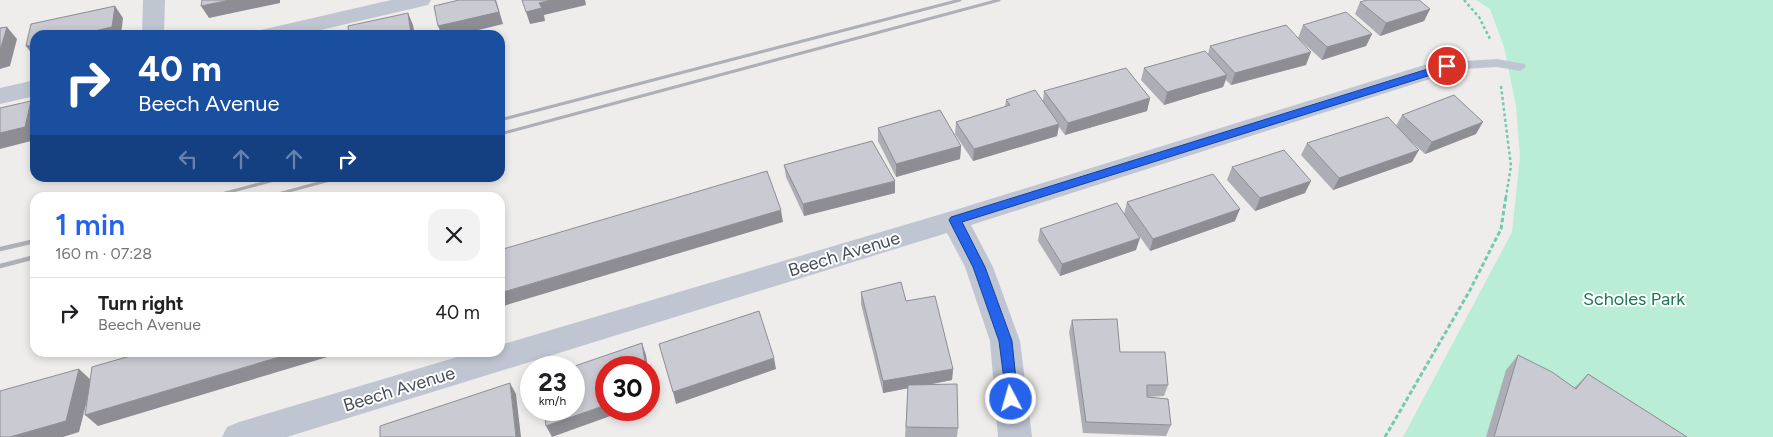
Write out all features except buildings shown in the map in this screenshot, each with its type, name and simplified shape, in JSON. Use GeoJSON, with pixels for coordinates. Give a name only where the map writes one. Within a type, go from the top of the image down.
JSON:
{"type":"FeatureCollection","features":[{"type":"Feature","properties":{"kind":"street"},"geometry":{"type":"LineString","coordinates":[[153,30],[154,0]]}},
{"type":"Feature","properties":{"kind":"street"},"geometry":{"type":"LineString","coordinates":[[291,30],[420,0]]}},
{"type":"Feature","properties":{"kind":"street","name":"Beech Avenue"},"geometry":{"type":"LineString","coordinates":[[505,356],[955,220],[1447,66]]}},
{"type":"Feature","properties":{"kind":"street"},"geometry":{"type":"LineString","coordinates":[[0,96],[30,89]]}},
{"type":"Feature","properties":{"kind":"street"},"geometry":{"type":"LineString","coordinates":[[955,220],[979,267],[1005,341],[1015,437]]}},
{"type":"Feature","properties":{"kind":"street","name":"Beech Avenue"},"geometry":{"type":"LineString","coordinates":[[239,437],[503,357]]}},
{"type":"Feature","properties":{"kind":"lane"},"geometry":{"type":"LineString","coordinates":[[1447,66],[1497,63],[1520,67]]}},
{"type":"Feature","properties":{"kind":"path"},"geometry":{"type":"LineString","coordinates":[[1385,437],[1470,292],[1501,229],[1511,166],[1497,63],[1493,47],[1479,17],[1464,0]]}},
{"type":"Feature","properties":{"kind":"green space","name":"Scholes Park"},"geometry":{"type":"Polygon","coordinates":[[[1476,0],[1773,0],[1773,437],[1403,437],[1512,232],[1520,157],[1516,106],[1504,47],[1490,9],[1476,0]]]}},
{"type":"Feature","properties":{"kind":"railway"},"geometry":{"type":"LineString","coordinates":[[505,119],[960,0]]}},
{"type":"Feature","properties":{"kind":"railway"},"geometry":{"type":"LineString","coordinates":[[505,133],[999,0]]}},
{"type":"Feature","properties":{"kind":"railway"},"geometry":{"type":"LineString","coordinates":[[229,192],[267,182]]}},
{"type":"Feature","properties":{"kind":"railway"},"geometry":{"type":"LineString","coordinates":[[285,192],[322,182]]}},
{"type":"Feature","properties":{"kind":"railway"},"geometry":{"type":"LineString","coordinates":[[0,249],[30,242]]}},
{"type":"Feature","properties":{"kind":"railway"},"geometry":{"type":"LineString","coordinates":[[0,266],[30,258]]}},
{"type":"Feature","properties":{"kind":"route"},"geometry":{"type":"LineString","coordinates":[[1011,399],[1005,341],[979,267],[955,220],[1447,66]]}}]}
